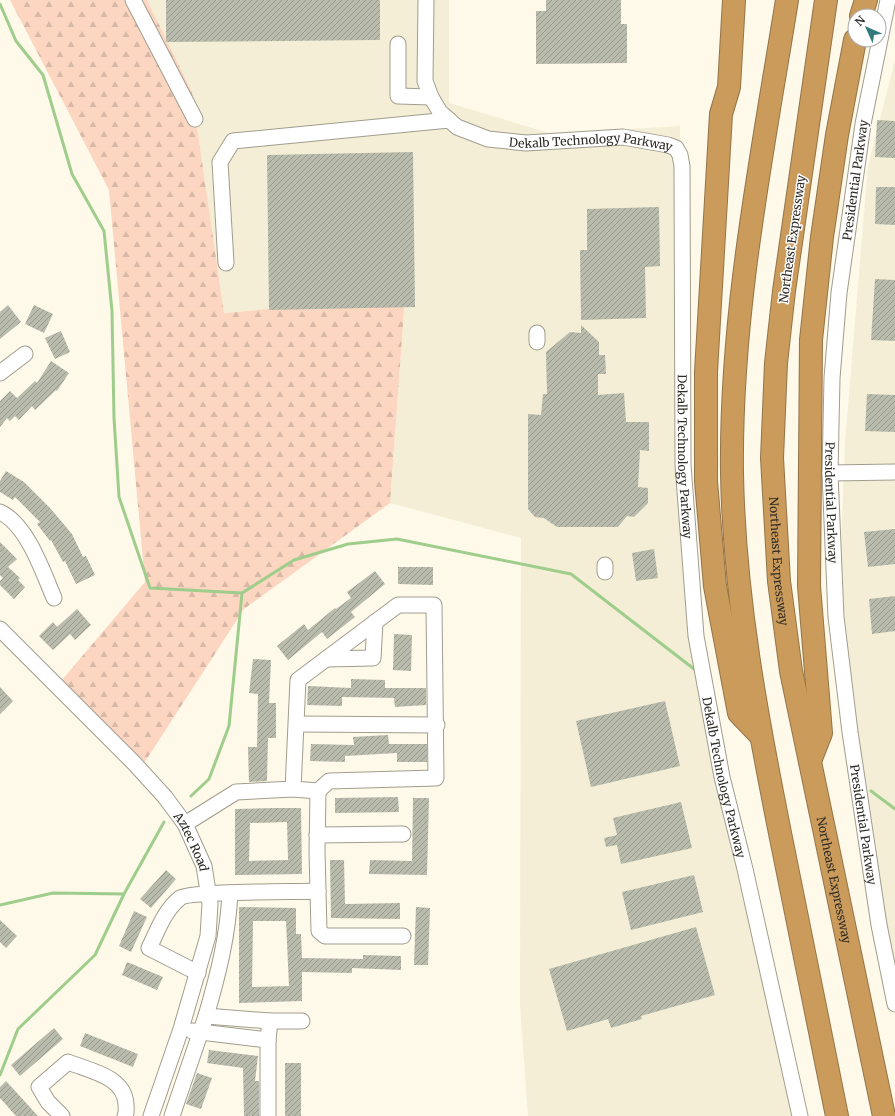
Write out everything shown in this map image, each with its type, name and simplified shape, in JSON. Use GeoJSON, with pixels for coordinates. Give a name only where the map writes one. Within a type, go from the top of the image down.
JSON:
{"type":"FeatureCollection","features":[{"type":"Feature","properties":{"kind":"highway"},"geometry":{"type":"LineString","coordinates":[[718,0],[717,93],[721,114]]}},
{"type":"Feature","properties":{"kind":"highway"},"geometry":{"type":"LineString","coordinates":[[734,0],[729,87],[721,114],[706,372],[706,481],[715,586],[739,713],[761,736]]}},
{"type":"Feature","properties":{"kind":"highway"},"geometry":{"type":"LineString","coordinates":[[787,0],[744,285],[734,412],[732,471],[739,583],[761,736],[837,1116]]}},
{"type":"Feature","properties":{"kind":"highway","name":"Northeast Expressway"},"geometry":{"type":"LineString","coordinates":[[826,0],[784,290],[776,363],[772,458],[779,581],[792,678],[884,1116]]}},
{"type":"Feature","properties":{"kind":"highway"},"geometry":{"type":"LineString","coordinates":[[810,761],[821,733],[808,586],[811,340],[822,237],[845,89],[853,48]]}},
{"type":"Feature","properties":{"kind":"street"},"geometry":{"type":"LineString","coordinates":[[133,0],[195,119]]}},
{"type":"Feature","properties":{"kind":"street","name":"Dekalb Technology Parkway"},"geometry":{"type":"LineString","coordinates":[[426,0],[425,81],[431,98],[440,112],[457,127],[488,139],[526,143],[623,137],[668,144],[676,148],[680,155],[682,166],[683,465],[696,636],[722,777],[745,869],[800,1116]]}},
{"type":"Feature","properties":{"kind":"street","name":"Presidential Parkway"},"geometry":{"type":"LineString","coordinates":[[888,0],[863,124],[861,170],[839,293],[832,378],[830,473],[836,617],[856,776],[879,924],[895,1004]]}},
{"type":"Feature","properties":{"kind":"street"},"geometry":{"type":"LineString","coordinates":[[398,44],[398,96],[431,98]]}},
{"type":"Feature","properties":{"kind":"street"},"geometry":{"type":"LineString","coordinates":[[226,263],[220,162],[233,141],[448,120]]}},
{"type":"Feature","properties":{"kind":"street"},"geometry":{"type":"LineString","coordinates":[[0,373],[25,354]]}},
{"type":"Feature","properties":{"kind":"street"},"geometry":{"type":"LineString","coordinates":[[830,473],[895,472]]}},
{"type":"Feature","properties":{"kind":"street"},"geometry":{"type":"LineString","coordinates":[[0,512],[18,526],[29,543],[54,598]]}},
{"type":"Feature","properties":{"kind":"street"},"geometry":{"type":"LineString","coordinates":[[293,789],[298,680],[398,605],[434,605],[437,725],[436,778],[329,781],[318,791],[317,835],[319,930],[325,936],[404,936]]}},
{"type":"Feature","properties":{"kind":"street"},"geometry":{"type":"LineString","coordinates":[[326,659],[373,658],[375,622]]}},
{"type":"Feature","properties":{"kind":"street","name":"Aztec Road"},"geometry":{"type":"LineString","coordinates":[[0,630],[134,763],[164,797],[185,824],[204,866],[209,894],[208,936],[181,1029],[151,1116]]}},
{"type":"Feature","properties":{"kind":"street"},"geometry":{"type":"LineString","coordinates":[[297,724],[437,725]]}},
{"type":"Feature","properties":{"kind":"street"},"geometry":{"type":"LineString","coordinates":[[185,824],[236,792],[293,789],[318,791]]}},
{"type":"Feature","properties":{"kind":"street"},"geometry":{"type":"LineString","coordinates":[[317,835],[403,834]]}},
{"type":"Feature","properties":{"kind":"street"},"geometry":{"type":"LineString","coordinates":[[198,973],[149,948],[165,914],[181,897],[230,893],[318,891]]}},
{"type":"Feature","properties":{"kind":"street"},"geometry":{"type":"LineString","coordinates":[[172,1116],[201,1033],[219,971],[228,923],[230,893]]}},
{"type":"Feature","properties":{"kind":"street"},"geometry":{"type":"LineString","coordinates":[[206,1016],[270,1021],[302,1021]]}},
{"type":"Feature","properties":{"kind":"street"},"geometry":{"type":"LineString","coordinates":[[268,1116],[268,1040],[270,1021]]}},
{"type":"Feature","properties":{"kind":"street"},"geometry":{"type":"LineString","coordinates":[[181,1029],[201,1033],[268,1040]]}},
{"type":"Feature","properties":{"kind":"street"},"geometry":{"type":"LineString","coordinates":[[62,1116],[48,1102],[39,1087],[68,1062],[116,1081],[126,1094],[131,1115]]}},
{"type":"Feature","properties":{"kind":"shaded area"},"geometry":{"type":"Polygon","coordinates":[[[147,0],[449,0],[449,103],[552,134],[680,126],[675,415],[691,581],[715,756],[804,1116],[528,1116],[520,1005],[521,538],[390,503],[405,297],[224,313],[192,92],[147,0]]]}},
{"type":"Feature","properties":{"kind":"shaded area"},"geometry":{"type":"Polygon","coordinates":[[[895,60],[895,998],[837,656],[845,443],[868,166],[895,60]]]}},
{"type":"Feature","properties":{"kind":"green space"},"geometry":{"type":"Polygon","coordinates":[[[10,0],[147,0],[192,92],[224,313],[405,297],[390,503],[244,609],[139,771],[56,687],[145,582],[109,190],[10,0]]]}},
{"type":"Feature","properties":{"kind":"building"},"geometry":{"type":"Polygon","coordinates":[[[166,0],[380,0],[380,40],[166,42],[166,0]]]}},
{"type":"Feature","properties":{"kind":"building"},"geometry":{"type":"Polygon","coordinates":[[[546,0],[621,0],[621,24],[627,24],[627,63],[536,64],[536,11],[546,11],[546,0]]]}},
{"type":"Feature","properties":{"kind":"building"},"geometry":{"type":"Polygon","coordinates":[[[877,120],[895,121],[895,158],[875,157],[877,120]]]}},
{"type":"Feature","properties":{"kind":"building"},"geometry":{"type":"Polygon","coordinates":[[[413,152],[415,307],[269,310],[267,155],[413,152]]]}},
{"type":"Feature","properties":{"kind":"building"},"geometry":{"type":"Polygon","coordinates":[[[876,187],[895,187],[895,225],[875,224],[876,187]]]}},
{"type":"Feature","properties":{"kind":"building"},"geometry":{"type":"Polygon","coordinates":[[[659,207],[660,266],[645,267],[646,318],[581,320],[580,250],[587,250],[587,209],[659,207]]]}},
{"type":"Feature","properties":{"kind":"building"},"geometry":{"type":"Polygon","coordinates":[[[875,279],[895,280],[895,341],[871,340],[875,279]]]}},
{"type":"Feature","properties":{"kind":"building"},"geometry":{"type":"Polygon","coordinates":[[[8,305],[21,322],[0,339],[0,312],[8,305]]]}},
{"type":"Feature","properties":{"kind":"building"},"geometry":{"type":"Polygon","coordinates":[[[34,305],[53,314],[44,333],[25,324],[34,305]]]}},
{"type":"Feature","properties":{"kind":"building"},"geometry":{"type":"Polygon","coordinates":[[[581,325],[599,342],[599,355],[605,355],[606,374],[598,374],[598,395],[624,393],[626,422],[649,422],[649,451],[640,450],[638,487],[648,488],[648,503],[634,517],[627,516],[618,527],[557,527],[544,518],[535,517],[528,509],[528,414],[541,415],[543,394],[547,394],[546,352],[570,332],[581,333],[581,325]]]}},
{"type":"Feature","properties":{"kind":"building"},"geometry":{"type":"Polygon","coordinates":[[[61,331],[70,352],[55,359],[45,338],[61,331]]]}},
{"type":"Feature","properties":{"kind":"building"},"geometry":{"type":"Polygon","coordinates":[[[51,361],[69,373],[57,391],[56,390],[35,410],[32,406],[19,420],[15,416],[10,421],[7,418],[0,427],[0,401],[10,391],[17,398],[35,381],[37,383],[51,361]]]}},
{"type":"Feature","properties":{"kind":"building"},"geometry":{"type":"Polygon","coordinates":[[[867,394],[895,395],[895,432],[865,431],[867,394]]]}},
{"type":"Feature","properties":{"kind":"building"},"geometry":{"type":"Polygon","coordinates":[[[6,471],[24,482],[50,508],[72,534],[83,557],[86,556],[95,575],[76,584],[65,561],[63,562],[51,540],[50,541],[37,524],[40,522],[15,497],[13,500],[0,492],[0,481],[6,471]]]}},
{"type":"Feature","properties":{"kind":"building"},"geometry":{"type":"Polygon","coordinates":[[[895,529],[895,564],[868,567],[864,532],[895,529]]]}},
{"type":"Feature","properties":{"kind":"building"},"geometry":{"type":"Polygon","coordinates":[[[0,542],[17,559],[8,567],[20,578],[18,580],[25,587],[14,599],[0,585],[0,581],[3,578],[0,575],[0,542]]]}},
{"type":"Feature","properties":{"kind":"building"},"geometry":{"type":"Polygon","coordinates":[[[654,549],[658,578],[636,581],[632,553],[654,549]]]}},
{"type":"Feature","properties":{"kind":"building"},"geometry":{"type":"Polygon","coordinates":[[[398,567],[433,567],[433,585],[398,584],[398,567]]]}},
{"type":"Feature","properties":{"kind":"building"},"geometry":{"type":"Polygon","coordinates":[[[375,571],[385,584],[351,612],[355,617],[327,639],[322,632],[288,660],[277,646],[304,624],[308,630],[335,608],[336,609],[351,598],[347,592],[375,571]]]}},
{"type":"Feature","properties":{"kind":"building"},"geometry":{"type":"Polygon","coordinates":[[[895,596],[895,631],[872,634],[869,599],[895,596]]]}},
{"type":"Feature","properties":{"kind":"building"},"geometry":{"type":"Polygon","coordinates":[[[77,609],[91,625],[75,640],[70,634],[53,650],[39,636],[53,622],[57,627],[77,609]]]}},
{"type":"Feature","properties":{"kind":"building"},"geometry":{"type":"Polygon","coordinates":[[[394,634],[412,635],[411,671],[393,670],[394,634]]]}},
{"type":"Feature","properties":{"kind":"building"},"geometry":{"type":"Polygon","coordinates":[[[253,659],[271,660],[269,703],[276,703],[276,738],[268,738],[267,781],[249,782],[248,747],[257,747],[258,694],[249,693],[253,659]]]}},
{"type":"Feature","properties":{"kind":"building"},"geometry":{"type":"Polygon","coordinates":[[[351,679],[385,680],[385,688],[426,688],[426,705],[395,707],[394,698],[342,697],[342,706],[307,705],[308,686],[351,688],[351,679]]]}},
{"type":"Feature","properties":{"kind":"building"},"geometry":{"type":"Polygon","coordinates":[[[0,687],[13,701],[0,714],[0,687]]]}},
{"type":"Feature","properties":{"kind":"building"},"geometry":{"type":"Polygon","coordinates":[[[665,701],[680,766],[591,787],[576,721],[665,701]]]}},
{"type":"Feature","properties":{"kind":"building"},"geometry":{"type":"Polygon","coordinates":[[[388,735],[389,744],[427,744],[427,762],[397,762],[397,753],[345,756],[345,762],[310,761],[311,744],[354,745],[353,737],[388,735]]]}},
{"type":"Feature","properties":{"kind":"building"},"geometry":{"type":"Polygon","coordinates":[[[398,797],[399,812],[335,813],[335,798],[398,797]]]}},
{"type":"Feature","properties":{"kind":"building"},"geometry":{"type":"Polygon","coordinates":[[[413,798],[429,798],[427,875],[369,874],[370,860],[412,861],[413,798]]]}},
{"type":"Feature","properties":{"kind":"building"},"geometry":{"type":"Polygon","coordinates":[[[681,802],[692,848],[621,864],[617,845],[606,847],[604,838],[617,835],[613,818],[681,802]]]}},
{"type":"Feature","properties":{"kind":"building"},"geometry":{"type":"Polygon","coordinates":[[[301,808],[302,874],[235,875],[235,809],[301,808]],[[287,822],[250,823],[249,861],[288,860],[287,822]]]}},
{"type":"Feature","properties":{"kind":"building"},"geometry":{"type":"Polygon","coordinates":[[[330,860],[344,860],[345,904],[400,903],[400,919],[331,918],[330,860]]]}},
{"type":"Feature","properties":{"kind":"building"},"geometry":{"type":"Polygon","coordinates":[[[166,870],[176,879],[151,908],[140,899],[166,870]]]}},
{"type":"Feature","properties":{"kind":"building"},"geometry":{"type":"Polygon","coordinates":[[[694,875],[703,912],[631,930],[622,892],[694,875]]]}},
{"type":"Feature","properties":{"kind":"building"},"geometry":{"type":"Polygon","coordinates":[[[239,907],[296,908],[296,934],[301,934],[302,958],[363,959],[363,955],[401,956],[401,970],[352,968],[352,973],[302,972],[302,1001],[239,1003],[239,907]],[[253,921],[252,987],[289,986],[286,921],[253,921]]]}},
{"type":"Feature","properties":{"kind":"building"},"geometry":{"type":"Polygon","coordinates":[[[416,907],[430,908],[428,965],[414,965],[416,907]]]}},
{"type":"Feature","properties":{"kind":"building"},"geometry":{"type":"Polygon","coordinates":[[[134,911],[147,917],[131,952],[119,946],[134,911]]]}},
{"type":"Feature","properties":{"kind":"building"},"geometry":{"type":"Polygon","coordinates":[[[0,920],[17,936],[6,948],[0,942],[0,920]]]}},
{"type":"Feature","properties":{"kind":"building"},"geometry":{"type":"Polygon","coordinates":[[[696,927],[715,995],[641,1016],[642,1019],[611,1028],[608,1019],[567,1031],[549,969],[696,927]]]}},
{"type":"Feature","properties":{"kind":"building"},"geometry":{"type":"Polygon","coordinates":[[[127,962],[163,977],[157,990],[122,975],[127,962]]]}},
{"type":"Feature","properties":{"kind":"building"},"geometry":{"type":"Polygon","coordinates":[[[54,1028],[63,1039],[20,1076],[11,1065],[54,1028]]]}},
{"type":"Feature","properties":{"kind":"building"},"geometry":{"type":"Polygon","coordinates":[[[85,1033],[138,1054],[133,1067],[80,1046],[85,1033]]]}},
{"type":"Feature","properties":{"kind":"building"},"geometry":{"type":"Polygon","coordinates":[[[209,1050],[258,1056],[255,1081],[259,1081],[259,1116],[244,1116],[243,1068],[207,1063],[209,1050]]]}},
{"type":"Feature","properties":{"kind":"building"},"geometry":{"type":"Polygon","coordinates":[[[285,1063],[301,1063],[301,1116],[285,1116],[285,1063]]]}},
{"type":"Feature","properties":{"kind":"building"},"geometry":{"type":"Polygon","coordinates":[[[197,1073],[212,1078],[201,1109],[186,1104],[197,1073]]]}},
{"type":"Feature","properties":{"kind":"building"},"geometry":{"type":"Polygon","coordinates":[[[6,1081],[38,1116],[16,1116],[0,1098],[0,1087],[6,1081]]]}},
{"type":"Feature","properties":{"kind":"waterway"},"geometry":{"type":"LineString","coordinates":[[0,4],[16,41],[43,75],[72,174],[104,231],[112,311],[114,418],[119,497],[150,588],[242,593],[294,560],[348,544],[397,539],[571,574],[694,669]]}},
{"type":"Feature","properties":{"kind":"waterway"},"geometry":{"type":"LineString","coordinates":[[191,796],[209,779],[229,726],[242,593]]}},
{"type":"Feature","properties":{"kind":"waterway"},"geometry":{"type":"LineString","coordinates":[[871,791],[895,809]]}},
{"type":"Feature","properties":{"kind":"waterway"},"geometry":{"type":"LineString","coordinates":[[0,1075],[18,1029],[95,955],[124,894],[164,822]]}},
{"type":"Feature","properties":{"kind":"waterway"},"geometry":{"type":"LineString","coordinates":[[0,905],[53,893],[124,894]]}}]}
